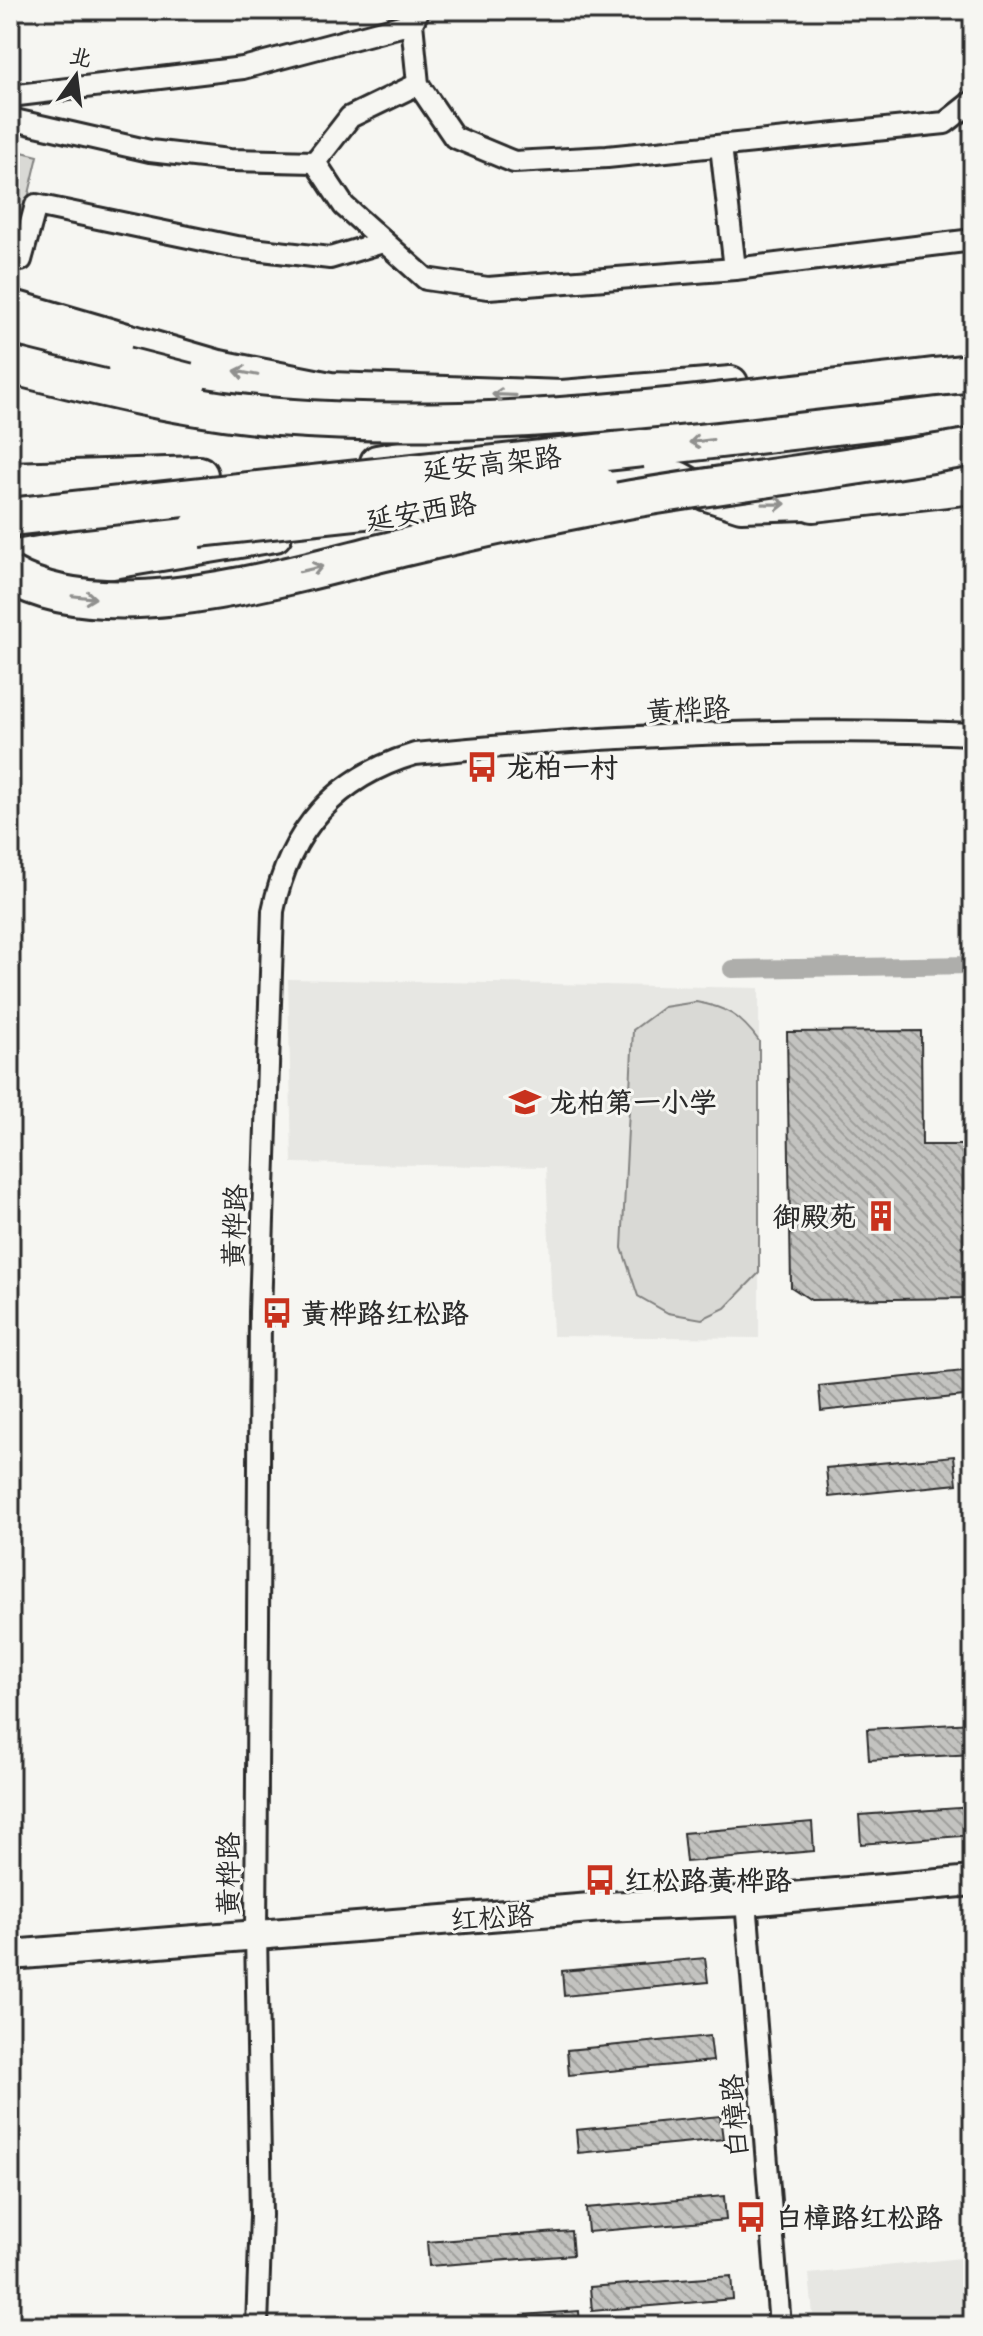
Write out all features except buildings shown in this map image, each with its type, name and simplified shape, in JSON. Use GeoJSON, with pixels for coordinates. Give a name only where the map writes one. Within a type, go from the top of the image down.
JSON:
{"type":"FeatureCollection","features":[{"type":"Feature","properties":{"kind":"highway"},"geometry":{"type":"LineString","coordinates":[[10,328],[126,366],[291,409],[385,419]]}},
{"type":"Feature","properties":{"kind":"highway"},"geometry":{"type":"LineString","coordinates":[[10,365],[118,392],[277,417],[488,423],[973,373]]}},
{"type":"Feature","properties":{"kind":"highway","name":"延安高架路"},"geometry":{"type":"LineString","coordinates":[[10,517],[973,410]]}},
{"type":"Feature","properties":{"kind":"highway"},"geometry":{"type":"LineString","coordinates":[[10,577],[64,594],[117,600],[181,595],[235,587],[480,530],[632,499],[973,446]]}},
{"type":"Feature","properties":{"kind":"highway","name":"延安高架路"},"geometry":{"type":"LineString","coordinates":[[10,550],[973,446]]}},
{"type":"Feature","properties":{"kind":"highway"},"geometry":{"type":"LineString","coordinates":[[10,479],[199,475],[642,448]]}},
{"type":"Feature","properties":{"kind":"highway"},"geometry":{"type":"LineString","coordinates":[[813,503],[973,485]]}},
{"type":"Feature","properties":{"kind":"highway"},"geometry":{"type":"LineString","coordinates":[[10,560],[198,528]]}},
{"type":"Feature","properties":{"kind":"main road"},"geometry":{"type":"LineString","coordinates":[[10,306],[219,367],[330,389],[562,397],[973,364]]}},
{"type":"Feature","properties":{"kind":"main road"},"geometry":{"type":"LineString","coordinates":[[10,339],[177,385],[335,410],[605,422]]}},
{"type":"Feature","properties":{"kind":"main road","name":"延安西路"},"geometry":{"type":"LineString","coordinates":[[10,532],[605,422],[973,389]]}},
{"type":"Feature","properties":{"kind":"main road"},"geometry":{"type":"LineString","coordinates":[[562,397],[605,422]]}},
{"type":"Feature","properties":{"kind":"main road"},"geometry":{"type":"LineString","coordinates":[[457,447],[494,417]]}},
{"type":"Feature","properties":{"kind":"main road","name":"延安西路"},"geometry":{"type":"LineString","coordinates":[[10,577],[621,478],[678,478],[707,494],[741,505],[973,496]]}},
{"type":"Feature","properties":{"kind":"street"},"geometry":{"type":"LineString","coordinates":[[10,96],[243,68],[415,17],[418,84],[454,137],[514,162],[721,146],[945,123],[973,101]]}},
{"type":"Feature","properties":{"kind":"street"},"geometry":{"type":"LineString","coordinates":[[315,162],[350,117],[418,84]]}},
{"type":"Feature","properties":{"kind":"street"},"geometry":{"type":"LineString","coordinates":[[10,119],[150,151],[229,160],[315,162]]}},
{"type":"Feature","properties":{"kind":"street"},"geometry":{"type":"LineString","coordinates":[[721,146],[735,269]]}},
{"type":"Feature","properties":{"kind":"street"},"geometry":{"type":"LineString","coordinates":[[315,162],[344,206],[426,279],[488,288],[735,269],[973,240]]}},
{"type":"Feature","properties":{"kind":"street"},"geometry":{"type":"LineString","coordinates":[[10,257],[21,260],[36,205],[236,247],[330,258],[383,242]]}},
{"type":"Feature","properties":{"kind":"street","name":"黄桦路"},"geometry":{"type":"LineString","coordinates":[[257,2326],[261,2147],[256,1933],[260,1312],[273,911],[289,855],[306,827],[350,785],[384,763],[415,754],[777,732],[973,734]]}},
{"type":"Feature","properties":{"kind":"street","name":"红松路"},"geometry":{"type":"LineString","coordinates":[[10,1955],[256,1933],[603,1907],[746,1901],[973,1881]]}},
{"type":"Feature","properties":{"kind":"street","name":"白樟路"},"geometry":{"type":"LineString","coordinates":[[746,1901],[780,2326]]}},
{"type":"Feature","properties":{"kind":"shaded area"},"geometry":{"type":"Polygon","coordinates":[[[10,149],[38,156],[16,249],[10,247],[10,149]]]}},
{"type":"Feature","properties":{"kind":"shaded area","name":"龙柏第一小学"},"geometry":{"type":"Polygon","coordinates":[[[288,979],[759,988],[759,1338],[553,1336],[546,1167],[292,1163],[288,979]]]}},
{"type":"Feature","properties":{"kind":"shaded area"},"geometry":{"type":"Polygon","coordinates":[[[696,1002],[732,1014],[759,1041],[759,1273],[725,1308],[702,1319],[668,1313],[638,1296],[622,1248],[633,1030],[664,1007],[696,1002]]]}},
{"type":"Feature","properties":{"kind":"shaded area"},"geometry":{"type":"Polygon","coordinates":[[[961,2258],[969,2326],[814,2326],[809,2274],[961,2258]]]}},
{"type":"Feature","properties":{"kind":"waterway"},"geometry":{"type":"LineString","coordinates":[[732,969],[973,965]]}},
{"type":"Feature","properties":{"kind":"place","name":"龙柏一村"},"geometry":{"type":"Point","coordinates":[482,767]}},
{"type":"Feature","properties":{"kind":"place","name":"龙柏第一小学"},"geometry":{"type":"Point","coordinates":[525,1102]}},
{"type":"Feature","properties":{"kind":"place","name":"御殿苑"},"geometry":{"type":"Point","coordinates":[881,1216]}},
{"type":"Feature","properties":{"kind":"place","name":"黄桦路红松路"},"geometry":{"type":"Point","coordinates":[277,1313]}},
{"type":"Feature","properties":{"kind":"place","name":"红松路黄桦路"},"geometry":{"type":"Point","coordinates":[600,1880]}},
{"type":"Feature","properties":{"kind":"place","name":"白樟路红松路"},"geometry":{"type":"Point","coordinates":[751,2217]}}]}
